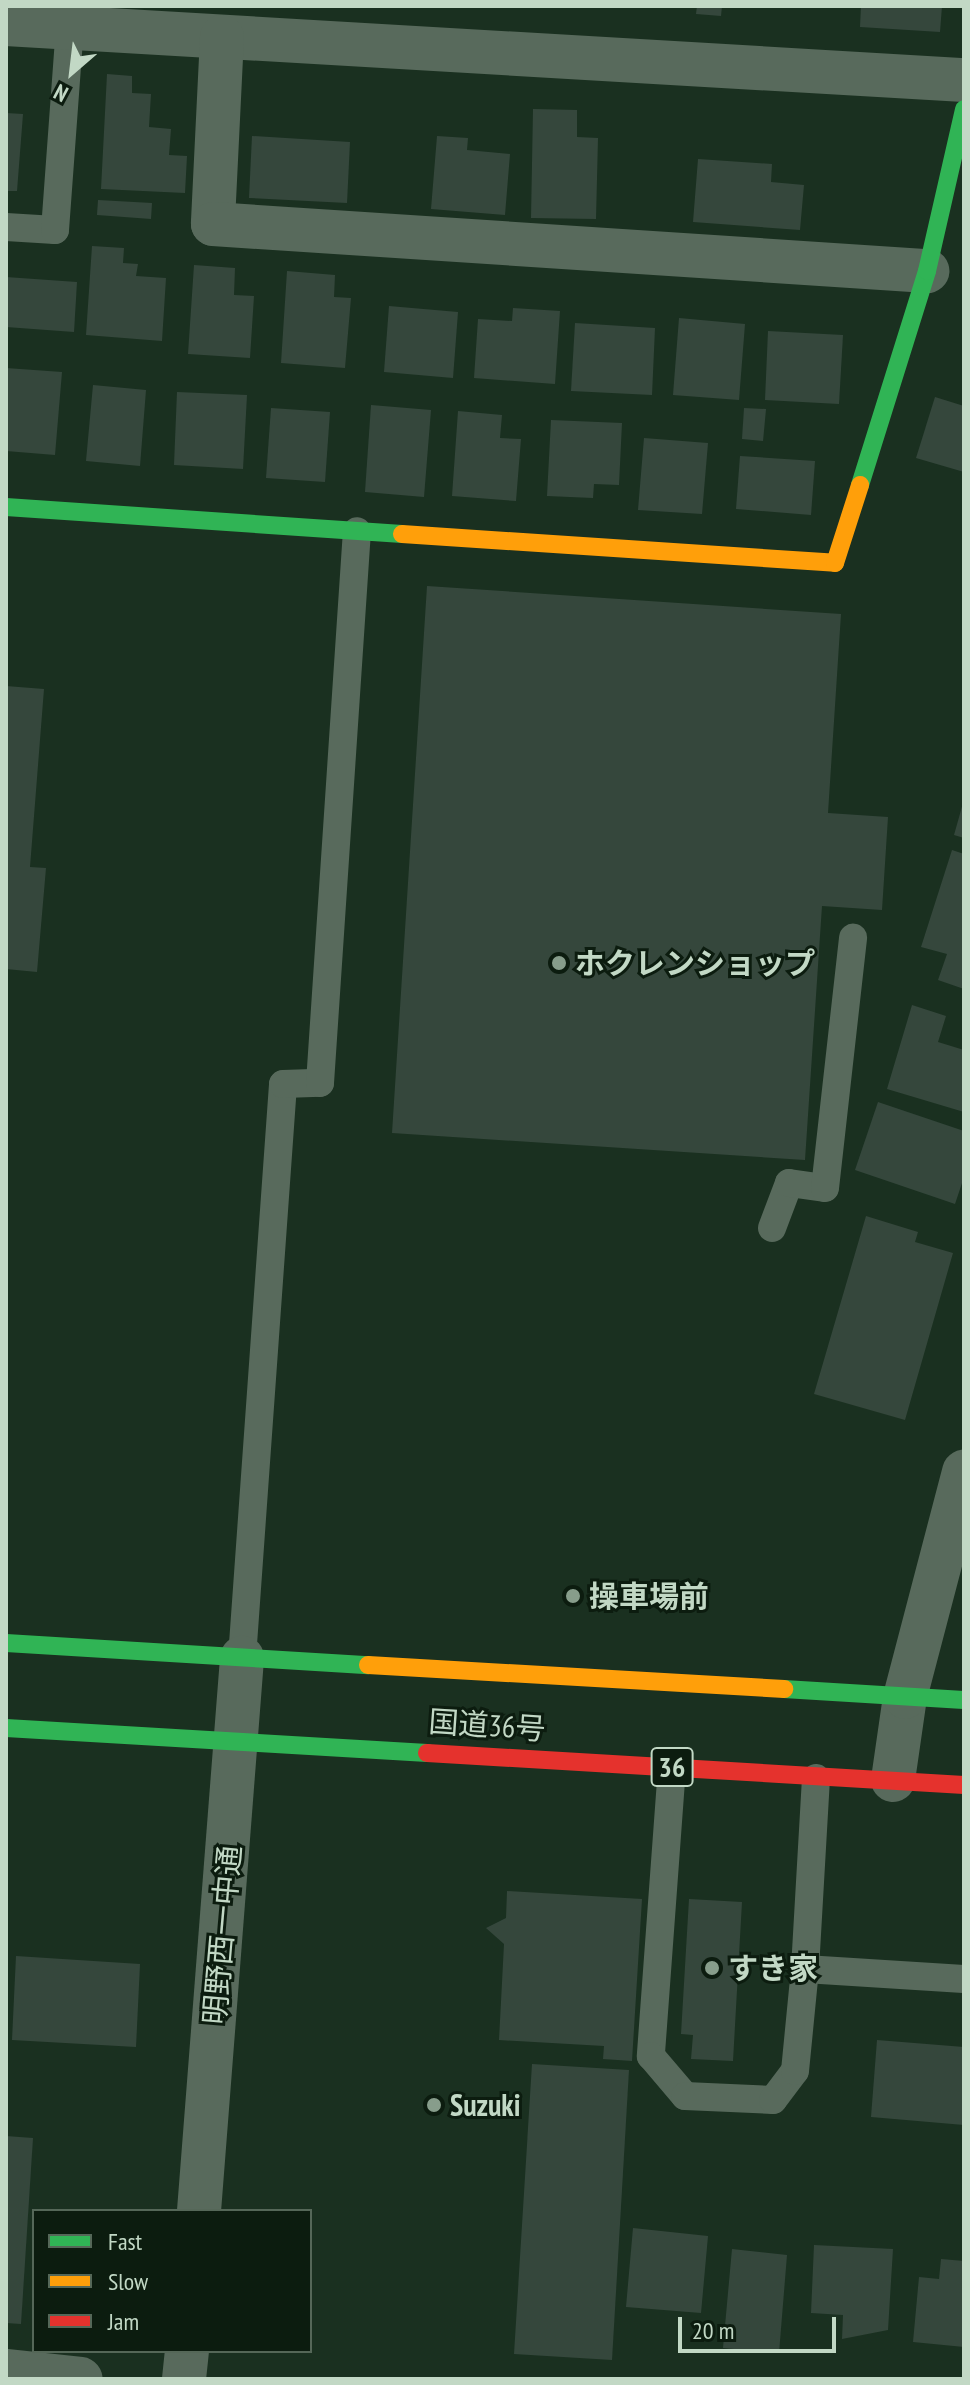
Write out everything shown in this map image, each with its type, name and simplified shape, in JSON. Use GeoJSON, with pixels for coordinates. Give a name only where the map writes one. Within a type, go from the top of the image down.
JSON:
{"type":"FeatureCollection","features":[{"type":"Feature","properties":{"kind":"main road"},"geometry":{"type":"LineString","coordinates":[[6,507],[835,563],[927,271],[964,109]]}},
{"type":"Feature","properties":{"kind":"main road","name":"国道36号"},"geometry":{"type":"LineString","coordinates":[[6,1643],[964,1700]]}},
{"type":"Feature","properties":{"kind":"main road","name":"国道36号"},"geometry":{"type":"LineString","coordinates":[[6,1728],[237,1738],[816,1778],[964,1785]]}},
{"type":"Feature","properties":{"kind":"street"},"geometry":{"type":"LineString","coordinates":[[6,24],[964,80]]}},
{"type":"Feature","properties":{"kind":"street"},"geometry":{"type":"LineString","coordinates":[[222,37],[213,224],[927,271]]}},
{"type":"Feature","properties":{"kind":"street"},"geometry":{"type":"LineString","coordinates":[[893,1780],[905,1697],[964,1472]]}},
{"type":"Feature","properties":{"kind":"street","name":"明野西一中通"},"geometry":{"type":"LineString","coordinates":[[199,2209],[242,1658]]}},
{"type":"Feature","properties":{"kind":"street"},"geometry":{"type":"LineString","coordinates":[[184,2379],[187,2353]]}},
{"type":"Feature","properties":{"kind":"street"},"geometry":{"type":"LineString","coordinates":[[6,2371],[81,2379]]}},
{"type":"Feature","properties":{"kind":"lane"},"geometry":{"type":"LineString","coordinates":[[6,227],[55,230],[70,27]]}},
{"type":"Feature","properties":{"kind":"lane"},"geometry":{"type":"LineString","coordinates":[[242,1658],[283,1084],[320,1083],[357,531]]}},
{"type":"Feature","properties":{"kind":"lane"},"geometry":{"type":"LineString","coordinates":[[772,1228],[789,1183],[825,1188],[853,938]]}},
{"type":"Feature","properties":{"kind":"lane"},"geometry":{"type":"LineString","coordinates":[[672,1767],[651,2056],[685,2096],[773,2100],[795,2071],[805,1969],[816,1778]]}},
{"type":"Feature","properties":{"kind":"lane"},"geometry":{"type":"LineString","coordinates":[[805,1969],[964,1979]]}},
{"type":"Feature","properties":{"kind":"building"},"geometry":{"type":"Polygon","coordinates":[[[697,6],[722,6],[721,16],[696,14],[697,6]]]}},
{"type":"Feature","properties":{"kind":"building"},"geometry":{"type":"Polygon","coordinates":[[[861,6],[942,6],[940,32],[860,27],[861,6]]]}},
{"type":"Feature","properties":{"kind":"building"},"geometry":{"type":"Polygon","coordinates":[[[107,74],[132,76],[132,93],[151,94],[149,127],[171,129],[169,155],[187,156],[185,193],[101,189],[107,74]]]}},
{"type":"Feature","properties":{"kind":"building"},"geometry":{"type":"Polygon","coordinates":[[[533,109],[577,110],[577,137],[598,138],[596,219],[531,218],[533,109]]]}},
{"type":"Feature","properties":{"kind":"building"},"geometry":{"type":"Polygon","coordinates":[[[6,113],[23,114],[17,191],[6,191],[6,113]]]}},
{"type":"Feature","properties":{"kind":"building"},"geometry":{"type":"Polygon","coordinates":[[[252,136],[350,142],[347,203],[249,198],[252,136]]]}},
{"type":"Feature","properties":{"kind":"building"},"geometry":{"type":"Polygon","coordinates":[[[437,136],[468,138],[467,150],[510,154],[505,215],[431,209],[437,136]]]}},
{"type":"Feature","properties":{"kind":"building"},"geometry":{"type":"Polygon","coordinates":[[[698,159],[772,164],[771,182],[804,185],[800,230],[693,222],[698,159]]]}},
{"type":"Feature","properties":{"kind":"building"},"geometry":{"type":"Polygon","coordinates":[[[98,200],[152,203],[151,219],[97,215],[98,200]]]}},
{"type":"Feature","properties":{"kind":"building"},"geometry":{"type":"Polygon","coordinates":[[[92,246],[124,248],[123,263],[138,264],[136,276],[166,278],[162,341],[86,335],[92,246]]]}},
{"type":"Feature","properties":{"kind":"building"},"geometry":{"type":"Polygon","coordinates":[[[194,265],[235,268],[234,295],[254,296],[250,358],[188,354],[194,265]]]}},
{"type":"Feature","properties":{"kind":"building"},"geometry":{"type":"Polygon","coordinates":[[[287,271],[335,275],[334,297],[351,298],[345,368],[281,363],[287,271]]]}},
{"type":"Feature","properties":{"kind":"building"},"geometry":{"type":"Polygon","coordinates":[[[6,277],[77,282],[74,332],[6,327],[6,277]]]}},
{"type":"Feature","properties":{"kind":"building"},"geometry":{"type":"Polygon","coordinates":[[[389,306],[458,312],[453,378],[384,372],[389,306]]]}},
{"type":"Feature","properties":{"kind":"building"},"geometry":{"type":"Polygon","coordinates":[[[513,308],[560,311],[555,384],[474,378],[478,319],[512,321],[513,308]]]}},
{"type":"Feature","properties":{"kind":"building"},"geometry":{"type":"Polygon","coordinates":[[[679,318],[745,324],[739,400],[673,395],[679,318]]]}},
{"type":"Feature","properties":{"kind":"building"},"geometry":{"type":"Polygon","coordinates":[[[575,323],[655,328],[652,395],[571,391],[575,323]]]}},
{"type":"Feature","properties":{"kind":"building"},"geometry":{"type":"Polygon","coordinates":[[[768,331],[843,335],[839,404],[765,400],[768,331]]]}},
{"type":"Feature","properties":{"kind":"building"},"geometry":{"type":"Polygon","coordinates":[[[6,368],[62,372],[55,455],[6,451],[6,368]]]}},
{"type":"Feature","properties":{"kind":"building"},"geometry":{"type":"Polygon","coordinates":[[[93,385],[146,390],[140,466],[86,461],[93,385]]]}},
{"type":"Feature","properties":{"kind":"building"},"geometry":{"type":"Polygon","coordinates":[[[177,392],[247,395],[243,469],[174,465],[177,392]]]}},
{"type":"Feature","properties":{"kind":"building"},"geometry":{"type":"Polygon","coordinates":[[[935,397],[964,406],[964,472],[916,458],[935,397]]]}},
{"type":"Feature","properties":{"kind":"building"},"geometry":{"type":"Polygon","coordinates":[[[371,405],[431,410],[424,497],[365,492],[371,405]]]}},
{"type":"Feature","properties":{"kind":"building"},"geometry":{"type":"Polygon","coordinates":[[[271,408],[330,412],[325,482],[266,478],[271,408]]]}},
{"type":"Feature","properties":{"kind":"building"},"geometry":{"type":"Polygon","coordinates":[[[744,408],[766,409],[763,441],[742,439],[744,408]]]}},
{"type":"Feature","properties":{"kind":"building"},"geometry":{"type":"Polygon","coordinates":[[[458,411],[502,415],[500,438],[521,439],[516,501],[452,496],[458,411]]]}},
{"type":"Feature","properties":{"kind":"building"},"geometry":{"type":"Polygon","coordinates":[[[551,420],[622,423],[619,485],[594,484],[593,498],[547,496],[551,420]]]}},
{"type":"Feature","properties":{"kind":"building"},"geometry":{"type":"Polygon","coordinates":[[[644,438],[708,443],[702,514],[638,510],[644,438]]]}},
{"type":"Feature","properties":{"kind":"building"},"geometry":{"type":"Polygon","coordinates":[[[740,456],[815,461],[811,515],[736,509],[740,456]]]}},
{"type":"Feature","properties":{"kind":"building"},"geometry":{"type":"Polygon","coordinates":[[[427,586],[841,614],[828,813],[888,817],[882,910],[822,906],[805,1160],[392,1133],[427,586]]]}},
{"type":"Feature","properties":{"kind":"building"},"geometry":{"type":"Polygon","coordinates":[[[6,686],[44,689],[30,867],[46,868],[37,972],[6,969],[6,686]]]}},
{"type":"Feature","properties":{"kind":"building"},"geometry":{"type":"Polygon","coordinates":[[[964,803],[964,838],[954,835],[964,803]]]}},
{"type":"Feature","properties":{"kind":"building"},"geometry":{"type":"Polygon","coordinates":[[[952,850],[964,854],[964,989],[938,980],[947,954],[921,947],[952,850]]]}},
{"type":"Feature","properties":{"kind":"building"},"geometry":{"type":"Polygon","coordinates":[[[912,1005],[946,1016],[938,1042],[964,1050],[964,1112],[887,1089],[912,1005]]]}},
{"type":"Feature","properties":{"kind":"building"},"geometry":{"type":"Polygon","coordinates":[[[878,1102],[964,1131],[964,1177],[955,1204],[855,1170],[878,1102]]]}},
{"type":"Feature","properties":{"kind":"building"},"geometry":{"type":"Polygon","coordinates":[[[866,1216],[918,1232],[915,1242],[953,1253],[905,1420],[814,1394],[866,1216]]]}},
{"type":"Feature","properties":{"kind":"building"},"geometry":{"type":"Polygon","coordinates":[[[507,1891],[642,1899],[632,2061],[603,2059],[604,2046],[499,2040],[504,1944],[486,1928],[506,1918],[507,1891]]]}},
{"type":"Feature","properties":{"kind":"building","name":"すき家"},"geometry":{"type":"Polygon","coordinates":[[[689,1899],[742,1902],[733,2061],[691,2059],[693,2035],[681,2034],[689,1899]]]}},
{"type":"Feature","properties":{"kind":"building"},"geometry":{"type":"Polygon","coordinates":[[[16,1956],[140,1964],[136,2047],[12,2040],[16,1956]]]}},
{"type":"Feature","properties":{"kind":"building"},"geometry":{"type":"Polygon","coordinates":[[[877,2040],[964,2047],[964,2125],[871,2117],[877,2040]]]}},
{"type":"Feature","properties":{"kind":"building"},"geometry":{"type":"Polygon","coordinates":[[[532,2064],[629,2070],[612,2360],[514,2354],[532,2064]]]}},
{"type":"Feature","properties":{"kind":"building"},"geometry":{"type":"Polygon","coordinates":[[[6,2136],[33,2138],[21,2324],[6,2323],[6,2136]]]}},
{"type":"Feature","properties":{"kind":"building"},"geometry":{"type":"Polygon","coordinates":[[[633,2228],[708,2236],[701,2313],[626,2307],[633,2228]]]}},
{"type":"Feature","properties":{"kind":"building"},"geometry":{"type":"Polygon","coordinates":[[[814,2245],[893,2249],[888,2330],[842,2339],[843,2315],[811,2313],[814,2245]]]}},
{"type":"Feature","properties":{"kind":"building"},"geometry":{"type":"Polygon","coordinates":[[[732,2249],[787,2255],[779,2353],[723,2348],[732,2249]]]}},
{"type":"Feature","properties":{"kind":"building"},"geometry":{"type":"Polygon","coordinates":[[[941,2259],[964,2261],[964,2347],[913,2342],[919,2277],[939,2279],[941,2259]]]}},
{"type":"Feature","properties":{"kind":"traffic: fast"},"geometry":{"type":"LineString","coordinates":[[860,485],[927,271],[964,109]]}},
{"type":"Feature","properties":{"kind":"traffic: fast"},"geometry":{"type":"LineString","coordinates":[[6,507],[402,534]]}},
{"type":"Feature","properties":{"kind":"traffic: fast"},"geometry":{"type":"LineString","coordinates":[[6,1643],[368,1665]]}},
{"type":"Feature","properties":{"kind":"traffic: fast"},"geometry":{"type":"LineString","coordinates":[[784,1689],[964,1700]]}},
{"type":"Feature","properties":{"kind":"traffic: fast"},"geometry":{"type":"LineString","coordinates":[[6,1728],[427,1753]]}},
{"type":"Feature","properties":{"kind":"traffic: slow"},"geometry":{"type":"LineString","coordinates":[[402,534],[835,563],[860,485]]}},
{"type":"Feature","properties":{"kind":"traffic: slow"},"geometry":{"type":"LineString","coordinates":[[368,1665],[784,1689]]}},
{"type":"Feature","properties":{"kind":"traffic: jam"},"geometry":{"type":"LineString","coordinates":[[427,1753],[964,1785]]}},
{"type":"Feature","properties":{"kind":"place","name":"ホクレンショップ"},"geometry":{"type":"Point","coordinates":[559,963]}},
{"type":"Feature","properties":{"kind":"place","name":"操車場前"},"geometry":{"type":"Point","coordinates":[573,1596]}},
{"type":"Feature","properties":{"kind":"place","name":"すき家"},"geometry":{"type":"Point","coordinates":[712,1968]}},
{"type":"Feature","properties":{"kind":"place","name":"Suzuki"},"geometry":{"type":"Point","coordinates":[434,2105]}}]}
